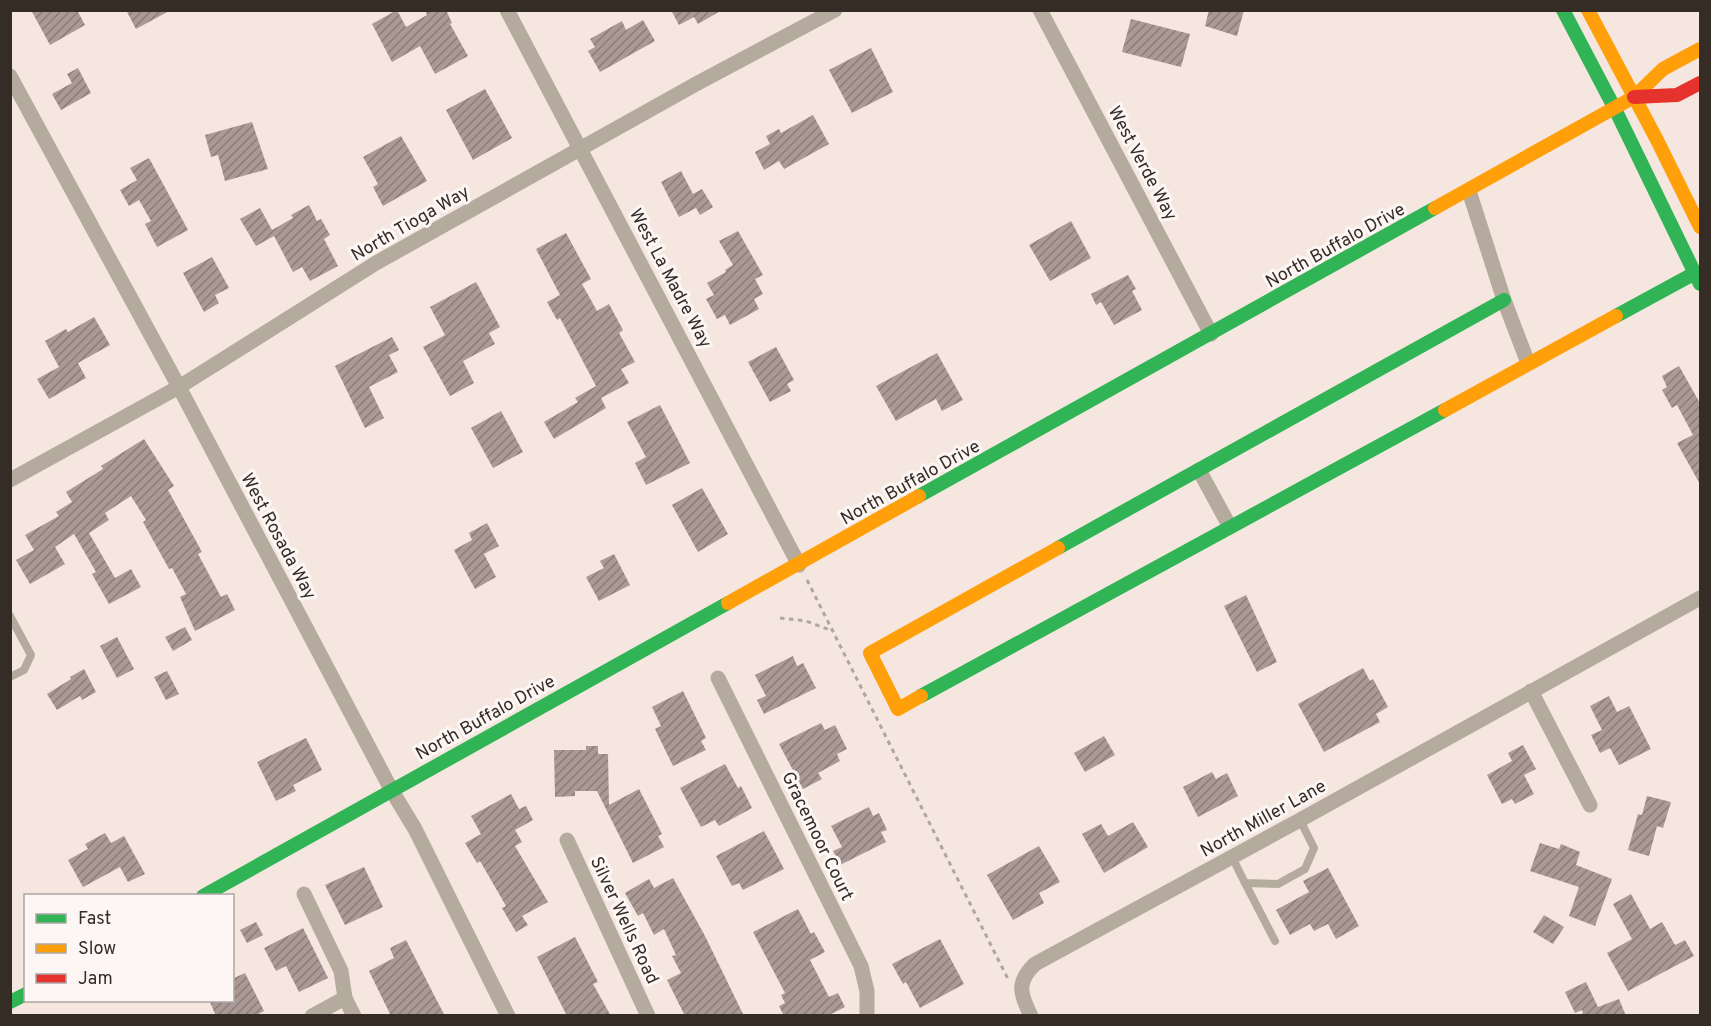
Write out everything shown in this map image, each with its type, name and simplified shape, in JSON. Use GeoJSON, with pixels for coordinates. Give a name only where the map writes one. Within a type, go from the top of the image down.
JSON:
{"type":"FeatureCollection","features":[{"type":"Feature","properties":{"kind":"street","name":"West La Madre Way"},"geometry":{"type":"LineString","coordinates":[[507,10],[800,565]]}},
{"type":"Feature","properties":{"kind":"street","name":"North Tioga Way"},"geometry":{"type":"LineString","coordinates":[[10,480],[178,387],[376,263],[580,148],[834,10]]}},
{"type":"Feature","properties":{"kind":"street","name":"West Verde Way"},"geometry":{"type":"LineString","coordinates":[[1040,10],[1211,334]]}},
{"type":"Feature","properties":{"kind":"street"},"geometry":{"type":"LineString","coordinates":[[1504,300],[870,653],[898,709],[1528,363],[1698,278],[1615,109],[1563,10]]}},
{"type":"Feature","properties":{"kind":"street"},"geometry":{"type":"LineString","coordinates":[[1588,10],[1701,226]]}},
{"type":"Feature","properties":{"kind":"street","name":"North Buffalo Drive"},"geometry":{"type":"LineString","coordinates":[[207,894],[1615,109],[1634,98],[1663,69],[1701,49]]}},
{"type":"Feature","properties":{"kind":"street","name":"West Rosada Way"},"geometry":{"type":"LineString","coordinates":[[10,76],[392,791],[415,829],[508,1016]]}},
{"type":"Feature","properties":{"kind":"street","name":"North Buffalo Drive"},"geometry":{"type":"LineString","coordinates":[[1634,98],[1677,95],[1701,83]]}},
{"type":"Feature","properties":{"kind":"street"},"geometry":{"type":"LineString","coordinates":[[1469,191],[1504,300],[1528,363]]}},
{"type":"Feature","properties":{"kind":"street"},"geometry":{"type":"LineString","coordinates":[[1199,470],[1230,527]]}},
{"type":"Feature","properties":{"kind":"street","name":"North Miller Lane"},"geometry":{"type":"LineString","coordinates":[[1021,986],[1025,975],[1035,964],[1701,598]]}},
{"type":"Feature","properties":{"kind":"street","name":"Gracemoor Court"},"geometry":{"type":"LineString","coordinates":[[718,678],[861,966],[867,991],[867,1016]]}},
{"type":"Feature","properties":{"kind":"street"},"geometry":{"type":"LineString","coordinates":[[1531,691],[1590,806]]}},
{"type":"Feature","properties":{"kind":"street","name":"Silver Wells Road"},"geometry":{"type":"LineString","coordinates":[[567,840],[648,1016]]}},
{"type":"Feature","properties":{"kind":"street"},"geometry":{"type":"LineString","coordinates":[[304,894],[341,971],[345,998],[354,1016]]}},
{"type":"Feature","properties":{"kind":"street"},"geometry":{"type":"LineString","coordinates":[[1021,986],[1022,997],[1031,1016]]}},
{"type":"Feature","properties":{"kind":"street"},"geometry":{"type":"LineString","coordinates":[[10,1002],[24,995]]}},
{"type":"Feature","properties":{"kind":"street"},"geometry":{"type":"LineString","coordinates":[[312,1016],[345,998]]}},
{"type":"Feature","properties":{"kind":"lane"},"geometry":{"type":"LineString","coordinates":[[10,616],[31,655],[24,670],[10,677]]}},
{"type":"Feature","properties":{"kind":"lane"},"geometry":{"type":"LineString","coordinates":[[1245,884],[1278,884],[1305,869],[1314,848],[1300,820]]}},
{"type":"Feature","properties":{"kind":"lane"},"geometry":{"type":"LineString","coordinates":[[1232,857],[1275,941]]}},
{"type":"Feature","properties":{"kind":"path"},"geometry":{"type":"LineString","coordinates":[[800,565],[1007,980],[1021,986]]}},
{"type":"Feature","properties":{"kind":"path"},"geometry":{"type":"LineString","coordinates":[[780,618],[806,621],[832,631]]}},
{"type":"Feature","properties":{"kind":"building"},"geometry":{"type":"Polygon","coordinates":[[[31,10],[77,10],[85,25],[50,45],[31,10]]]}},
{"type":"Feature","properties":{"kind":"building"},"geometry":{"type":"Polygon","coordinates":[[[126,10],[171,10],[136,29],[126,10]]]}},
{"type":"Feature","properties":{"kind":"building"},"geometry":{"type":"Polygon","coordinates":[[[397,10],[406,27],[427,15],[425,10],[446,10],[452,23],[450,24],[468,56],[435,74],[420,46],[392,62],[372,24],[397,10]]]}},
{"type":"Feature","properties":{"kind":"building"},"geometry":{"type":"Polygon","coordinates":[[[671,10],[722,10],[698,24],[694,17],[679,25],[671,10]]]}},
{"type":"Feature","properties":{"kind":"building"},"geometry":{"type":"Polygon","coordinates":[[[1209,10],[1244,10],[1237,36],[1205,26],[1209,10]]]}},
{"type":"Feature","properties":{"kind":"building"},"geometry":{"type":"Polygon","coordinates":[[[1131,19],[1190,34],[1181,67],[1122,52],[1131,19]]]}},
{"type":"Feature","properties":{"kind":"building"},"geometry":{"type":"Polygon","coordinates":[[[643,20],[655,41],[600,72],[588,51],[595,47],[590,39],[622,21],[626,30],[643,20]]]}},
{"type":"Feature","properties":{"kind":"building"},"geometry":{"type":"Polygon","coordinates":[[[871,48],[893,92],[852,113],[829,70],[871,48]]]}},
{"type":"Feature","properties":{"kind":"building"},"geometry":{"type":"Polygon","coordinates":[[[78,68],[91,93],[61,110],[52,94],[72,83],[67,74],[78,68]]]}},
{"type":"Feature","properties":{"kind":"building"},"geometry":{"type":"Polygon","coordinates":[[[485,89],[512,138],[473,160],[446,110],[485,89]]]}},
{"type":"Feature","properties":{"kind":"building"},"geometry":{"type":"Polygon","coordinates":[[[813,115],[829,144],[784,169],[779,161],[764,170],[755,152],[770,144],[766,136],[779,129],[781,133],[813,115]]]}},
{"type":"Feature","properties":{"kind":"building"},"geometry":{"type":"Polygon","coordinates":[[[252,122],[268,169],[225,181],[218,155],[211,157],[205,135],[252,122]]]}},
{"type":"Feature","properties":{"kind":"building"},"geometry":{"type":"Polygon","coordinates":[[[401,136],[427,181],[383,206],[373,187],[378,184],[363,157],[401,136]]]}},
{"type":"Feature","properties":{"kind":"building"},"geometry":{"type":"Polygon","coordinates":[[[149,158],[188,230],[157,247],[145,224],[151,221],[139,200],[129,206],[120,190],[137,180],[130,168],[149,158]]]}},
{"type":"Feature","properties":{"kind":"building"},"geometry":{"type":"Polygon","coordinates":[[[681,171],[693,194],[702,189],[713,207],[700,215],[696,208],[679,217],[661,182],[681,171]]]}},
{"type":"Feature","properties":{"kind":"building"},"geometry":{"type":"Polygon","coordinates":[[[309,205],[317,221],[321,219],[330,235],[324,239],[338,266],[310,281],[302,267],[293,272],[274,236],[256,246],[240,219],[260,208],[272,230],[293,218],[291,215],[309,205]]]}},
{"type":"Feature","properties":{"kind":"building"},"geometry":{"type":"Polygon","coordinates":[[[1071,221],[1091,258],[1050,281],[1029,245],[1071,221]]]}},
{"type":"Feature","properties":{"kind":"building"},"geometry":{"type":"Polygon","coordinates":[[[738,231],[763,275],[755,279],[763,294],[754,299],[759,309],[730,325],[725,315],[717,319],[706,299],[714,295],[707,283],[733,265],[719,241],[738,231]]]}},
{"type":"Feature","properties":{"kind":"building"},"geometry":{"type":"Polygon","coordinates":[[[566,233],[591,279],[582,284],[597,311],[609,304],[623,330],[619,333],[635,362],[621,369],[629,383],[601,398],[606,408],[554,439],[544,422],[578,402],[575,398],[596,386],[560,318],[557,320],[547,302],[560,295],[536,249],[566,233]]]}},
{"type":"Feature","properties":{"kind":"building"},"geometry":{"type":"Polygon","coordinates":[[[212,257],[229,288],[215,295],[219,303],[204,312],[183,273],[212,257]]]}},
{"type":"Feature","properties":{"kind":"building"},"geometry":{"type":"Polygon","coordinates":[[[1128,275],[1136,289],[1132,291],[1142,310],[1114,325],[1101,302],[1096,305],[1091,294],[1128,275]]]}},
{"type":"Feature","properties":{"kind":"building"},"geometry":{"type":"Polygon","coordinates":[[[476,282],[500,327],[489,333],[495,344],[463,361],[474,383],[450,396],[423,347],[445,335],[430,307],[476,282]]]}},
{"type":"Feature","properties":{"kind":"building"},"geometry":{"type":"Polygon","coordinates":[[[94,317],[110,345],[78,363],[86,378],[49,399],[37,379],[59,367],[45,341],[66,329],[68,332],[94,317]]]}},
{"type":"Feature","properties":{"kind":"building"},"geometry":{"type":"Polygon","coordinates":[[[392,337],[399,350],[389,355],[398,372],[369,387],[384,418],[365,428],[335,366],[392,337]]]}},
{"type":"Feature","properties":{"kind":"building"},"geometry":{"type":"Polygon","coordinates":[[[776,347],[794,380],[787,384],[791,391],[770,402],[748,362],[776,347]]]}},
{"type":"Feature","properties":{"kind":"building"},"geometry":{"type":"Polygon","coordinates":[[[937,353],[963,400],[942,411],[936,399],[896,421],[876,386],[937,353]]]}},
{"type":"Feature","properties":{"kind":"building"},"geometry":{"type":"Polygon","coordinates":[[[1679,366],[1701,405],[1701,486],[1677,443],[1693,435],[1677,405],[1672,408],[1662,390],[1667,387],[1662,376],[1679,366]]]}},
{"type":"Feature","properties":{"kind":"building"},"geometry":{"type":"Polygon","coordinates":[[[660,405],[690,463],[646,485],[635,463],[646,457],[627,422],[660,405]]]}},
{"type":"Feature","properties":{"kind":"building"},"geometry":{"type":"Polygon","coordinates":[[[501,411],[523,452],[493,468],[471,428],[501,411]]]}},
{"type":"Feature","properties":{"kind":"building"},"geometry":{"type":"Polygon","coordinates":[[[144,439],[174,486],[168,490],[202,552],[198,554],[221,597],[227,594],[235,610],[195,631],[180,597],[186,594],[172,568],[169,569],[143,522],[146,520],[131,496],[105,513],[109,520],[89,533],[115,578],[131,569],[141,587],[109,604],[92,574],[96,572],[74,534],[55,547],[65,564],[30,584],[16,560],[34,550],[25,535],[59,516],[56,512],[72,502],[66,492],[103,469],[101,466],[144,439]]]}},
{"type":"Feature","properties":{"kind":"building"},"geometry":{"type":"Polygon","coordinates":[[[702,488],[728,534],[698,552],[672,505],[702,488]]]}},
{"type":"Feature","properties":{"kind":"building"},"geometry":{"type":"Polygon","coordinates":[[[487,523],[499,546],[484,554],[496,577],[475,589],[454,550],[472,540],[469,533],[487,523]]]}},
{"type":"Feature","properties":{"kind":"building"},"geometry":{"type":"Polygon","coordinates":[[[614,554],[630,585],[599,601],[586,577],[604,568],[600,561],[614,554]]]}},
{"type":"Feature","properties":{"kind":"building"},"geometry":{"type":"Polygon","coordinates":[[[1246,595],[1277,662],[1257,672],[1224,606],[1246,595]]]}},
{"type":"Feature","properties":{"kind":"building"},"geometry":{"type":"Polygon","coordinates":[[[185,627],[192,640],[173,651],[165,637],[185,627]]]}},
{"type":"Feature","properties":{"kind":"building"},"geometry":{"type":"Polygon","coordinates":[[[117,637],[134,669],[117,678],[100,646],[117,637]]]}},
{"type":"Feature","properties":{"kind":"building"},"geometry":{"type":"Polygon","coordinates":[[[793,656],[797,666],[803,663],[816,688],[764,714],[757,700],[766,696],[755,675],[793,656]]]}},
{"type":"Feature","properties":{"kind":"building"},"geometry":{"type":"Polygon","coordinates":[[[1363,668],[1370,681],[1373,679],[1388,707],[1376,714],[1380,722],[1324,752],[1298,704],[1363,668]]]}},
{"type":"Feature","properties":{"kind":"building"},"geometry":{"type":"Polygon","coordinates":[[[84,669],[96,692],[82,700],[80,696],[57,710],[47,694],[84,669]]]}},
{"type":"Feature","properties":{"kind":"building"},"geometry":{"type":"Polygon","coordinates":[[[167,671],[179,694],[166,700],[154,677],[167,671]]]}},
{"type":"Feature","properties":{"kind":"building"},"geometry":{"type":"Polygon","coordinates":[[[683,691],[706,738],[701,741],[706,750],[673,766],[655,729],[661,726],[652,707],[683,691]]]}},
{"type":"Feature","properties":{"kind":"building"},"geometry":{"type":"Polygon","coordinates":[[[1609,696],[1617,712],[1629,706],[1651,749],[1619,765],[1610,748],[1600,753],[1591,735],[1602,730],[1590,706],[1609,696]]]}},
{"type":"Feature","properties":{"kind":"building"},"geometry":{"type":"Polygon","coordinates":[[[821,723],[825,730],[835,725],[847,749],[837,754],[840,761],[818,773],[822,779],[803,789],[779,744],[821,723]]]}},
{"type":"Feature","properties":{"kind":"building"},"geometry":{"type":"Polygon","coordinates":[[[1104,736],[1115,755],[1085,772],[1074,753],[1104,736]]]}},
{"type":"Feature","properties":{"kind":"building"},"geometry":{"type":"Polygon","coordinates":[[[306,738],[322,770],[293,785],[296,791],[276,801],[257,762],[306,738]]]}},
{"type":"Feature","properties":{"kind":"building"},"geometry":{"type":"Polygon","coordinates":[[[1523,745],[1536,769],[1524,775],[1534,794],[1515,804],[1512,799],[1502,804],[1487,775],[1512,761],[1508,753],[1523,745]]]}},
{"type":"Feature","properties":{"kind":"building"},"geometry":{"type":"Polygon","coordinates":[[[586,746],[598,746],[598,754],[608,754],[609,805],[639,789],[662,834],[658,836],[664,847],[633,863],[597,791],[575,791],[575,796],[555,797],[554,750],[586,750],[586,746]]]}},
{"type":"Feature","properties":{"kind":"building"},"geometry":{"type":"Polygon","coordinates":[[[725,764],[738,788],[741,786],[752,808],[719,826],[715,820],[701,827],[680,788],[725,764]]]}},
{"type":"Feature","properties":{"kind":"building"},"geometry":{"type":"Polygon","coordinates":[[[1212,772],[1216,779],[1227,773],[1238,796],[1198,817],[1183,787],[1212,772]]]}},
{"type":"Feature","properties":{"kind":"building"},"geometry":{"type":"Polygon","coordinates":[[[511,794],[519,809],[526,806],[533,820],[515,830],[522,842],[515,846],[548,902],[522,916],[528,925],[516,932],[502,908],[506,906],[480,861],[477,863],[465,843],[481,834],[471,816],[511,794]]]}},
{"type":"Feature","properties":{"kind":"building"},"geometry":{"type":"Polygon","coordinates":[[[1647,796],[1671,802],[1663,828],[1657,826],[1649,856],[1628,850],[1638,814],[1642,815],[1647,796]]]}},
{"type":"Feature","properties":{"kind":"building"},"geometry":{"type":"Polygon","coordinates":[[[869,807],[873,816],[879,813],[887,830],[881,832],[886,842],[840,865],[833,851],[842,847],[831,826],[869,807]]]}},
{"type":"Feature","properties":{"kind":"building"},"geometry":{"type":"Polygon","coordinates":[[[1133,822],[1148,847],[1104,873],[1082,834],[1101,824],[1108,836],[1133,822]]]}},
{"type":"Feature","properties":{"kind":"building"},"geometry":{"type":"Polygon","coordinates":[[[764,831],[784,869],[743,890],[739,883],[732,886],[716,856],[764,831]]]}},
{"type":"Feature","properties":{"kind":"building"},"geometry":{"type":"Polygon","coordinates":[[[105,833],[111,843],[124,836],[145,874],[128,882],[120,867],[83,887],[68,860],[88,849],[85,844],[105,833]]]}},
{"type":"Feature","properties":{"kind":"building"},"geometry":{"type":"Polygon","coordinates":[[[1540,843],[1559,849],[1561,844],[1580,852],[1576,865],[1612,879],[1595,926],[1569,916],[1579,887],[1530,871],[1540,843]]]}},
{"type":"Feature","properties":{"kind":"building"},"geometry":{"type":"Polygon","coordinates":[[[1039,846],[1060,882],[1039,893],[1044,903],[1013,920],[987,875],[1039,846]]]}},
{"type":"Feature","properties":{"kind":"building"},"geometry":{"type":"Polygon","coordinates":[[[364,867],[383,907],[345,925],[325,885],[364,867]]]}},
{"type":"Feature","properties":{"kind":"building"},"geometry":{"type":"Polygon","coordinates":[[[1328,868],[1359,926],[1336,939],[1328,924],[1314,931],[1310,924],[1290,935],[1276,910],[1309,892],[1303,881],[1328,868]]]}},
{"type":"Feature","properties":{"kind":"building"},"geometry":{"type":"Polygon","coordinates":[[[673,878],[705,936],[744,1016],[685,1016],[667,980],[681,973],[672,956],[676,955],[664,929],[654,935],[643,913],[638,916],[625,893],[649,879],[654,888],[673,878]]]}},
{"type":"Feature","properties":{"kind":"building"},"geometry":{"type":"Polygon","coordinates":[[[1631,894],[1650,929],[1662,922],[1675,945],[1685,940],[1694,956],[1628,991],[1607,953],[1632,939],[1613,904],[1631,894]]]}},
{"type":"Feature","properties":{"kind":"building"},"geometry":{"type":"Polygon","coordinates":[[[798,909],[811,934],[814,932],[825,952],[810,960],[829,997],[838,993],[845,1007],[827,1016],[784,1016],[779,1006],[785,1003],[781,995],[785,993],[753,932],[798,909]]]}},
{"type":"Feature","properties":{"kind":"building"},"geometry":{"type":"Polygon","coordinates":[[[1544,915],[1564,927],[1553,944],[1533,932],[1544,915]]]}},
{"type":"Feature","properties":{"kind":"building"},"geometry":{"type":"Polygon","coordinates":[[[256,922],[263,935],[247,943],[240,930],[256,922]]]}},
{"type":"Feature","properties":{"kind":"building"},"geometry":{"type":"Polygon","coordinates":[[[303,928],[328,978],[299,992],[286,966],[276,971],[264,948],[303,928]]]}},
{"type":"Feature","properties":{"kind":"building"},"geometry":{"type":"Polygon","coordinates":[[[575,937],[598,982],[593,984],[611,1016],[567,1016],[537,957],[575,937]]]}},
{"type":"Feature","properties":{"kind":"building"},"geometry":{"type":"Polygon","coordinates":[[[940,939],[964,984],[920,1008],[906,982],[903,984],[892,964],[940,939]]]}},
{"type":"Feature","properties":{"kind":"building"},"geometry":{"type":"Polygon","coordinates":[[[406,940],[445,1016],[391,1016],[369,971],[394,958],[390,948],[406,940]]]}},
{"type":"Feature","properties":{"kind":"building"},"geometry":{"type":"Polygon","coordinates":[[[245,973],[264,1011],[255,1016],[216,1016],[210,1002],[234,1002],[234,978],[245,973]]]}},
{"type":"Feature","properties":{"kind":"building"},"geometry":{"type":"Polygon","coordinates":[[[1586,982],[1598,1007],[1619,999],[1626,1016],[1579,1016],[1583,1013],[1582,1010],[1575,1013],[1565,992],[1586,982]]]}},
{"type":"Feature","properties":{"kind":"traffic: fast"},"geometry":{"type":"LineString","coordinates":[[1563,10],[1615,109],[1700,284]]}},
{"type":"Feature","properties":{"kind":"traffic: fast"},"geometry":{"type":"LineString","coordinates":[[919,496],[1435,208]]}},
{"type":"Feature","properties":{"kind":"traffic: fast"},"geometry":{"type":"LineString","coordinates":[[1616,316],[1695,273]]}},
{"type":"Feature","properties":{"kind":"traffic: fast"},"geometry":{"type":"LineString","coordinates":[[1058,548],[1504,300]]}},
{"type":"Feature","properties":{"kind":"traffic: fast"},"geometry":{"type":"LineString","coordinates":[[921,696],[1445,410]]}},
{"type":"Feature","properties":{"kind":"traffic: fast"},"geometry":{"type":"LineString","coordinates":[[207,894],[728,603]]}},
{"type":"Feature","properties":{"kind":"traffic: fast"},"geometry":{"type":"LineString","coordinates":[[10,1002],[24,995]]}},
{"type":"Feature","properties":{"kind":"traffic: slow"},"geometry":{"type":"LineString","coordinates":[[1588,10],[1700,227]]}},
{"type":"Feature","properties":{"kind":"traffic: slow"},"geometry":{"type":"LineString","coordinates":[[1435,208],[1634,97],[1663,69],[1700,49]]}},
{"type":"Feature","properties":{"kind":"traffic: slow"},"geometry":{"type":"LineString","coordinates":[[1445,410],[1616,316]]}},
{"type":"Feature","properties":{"kind":"traffic: slow"},"geometry":{"type":"LineString","coordinates":[[728,603],[919,496]]}},
{"type":"Feature","properties":{"kind":"traffic: slow"},"geometry":{"type":"LineString","coordinates":[[921,696],[898,709],[870,653],[1058,548]]}},
{"type":"Feature","properties":{"kind":"traffic: jam"},"geometry":{"type":"LineString","coordinates":[[1634,97],[1677,95],[1700,83]]}}]}
